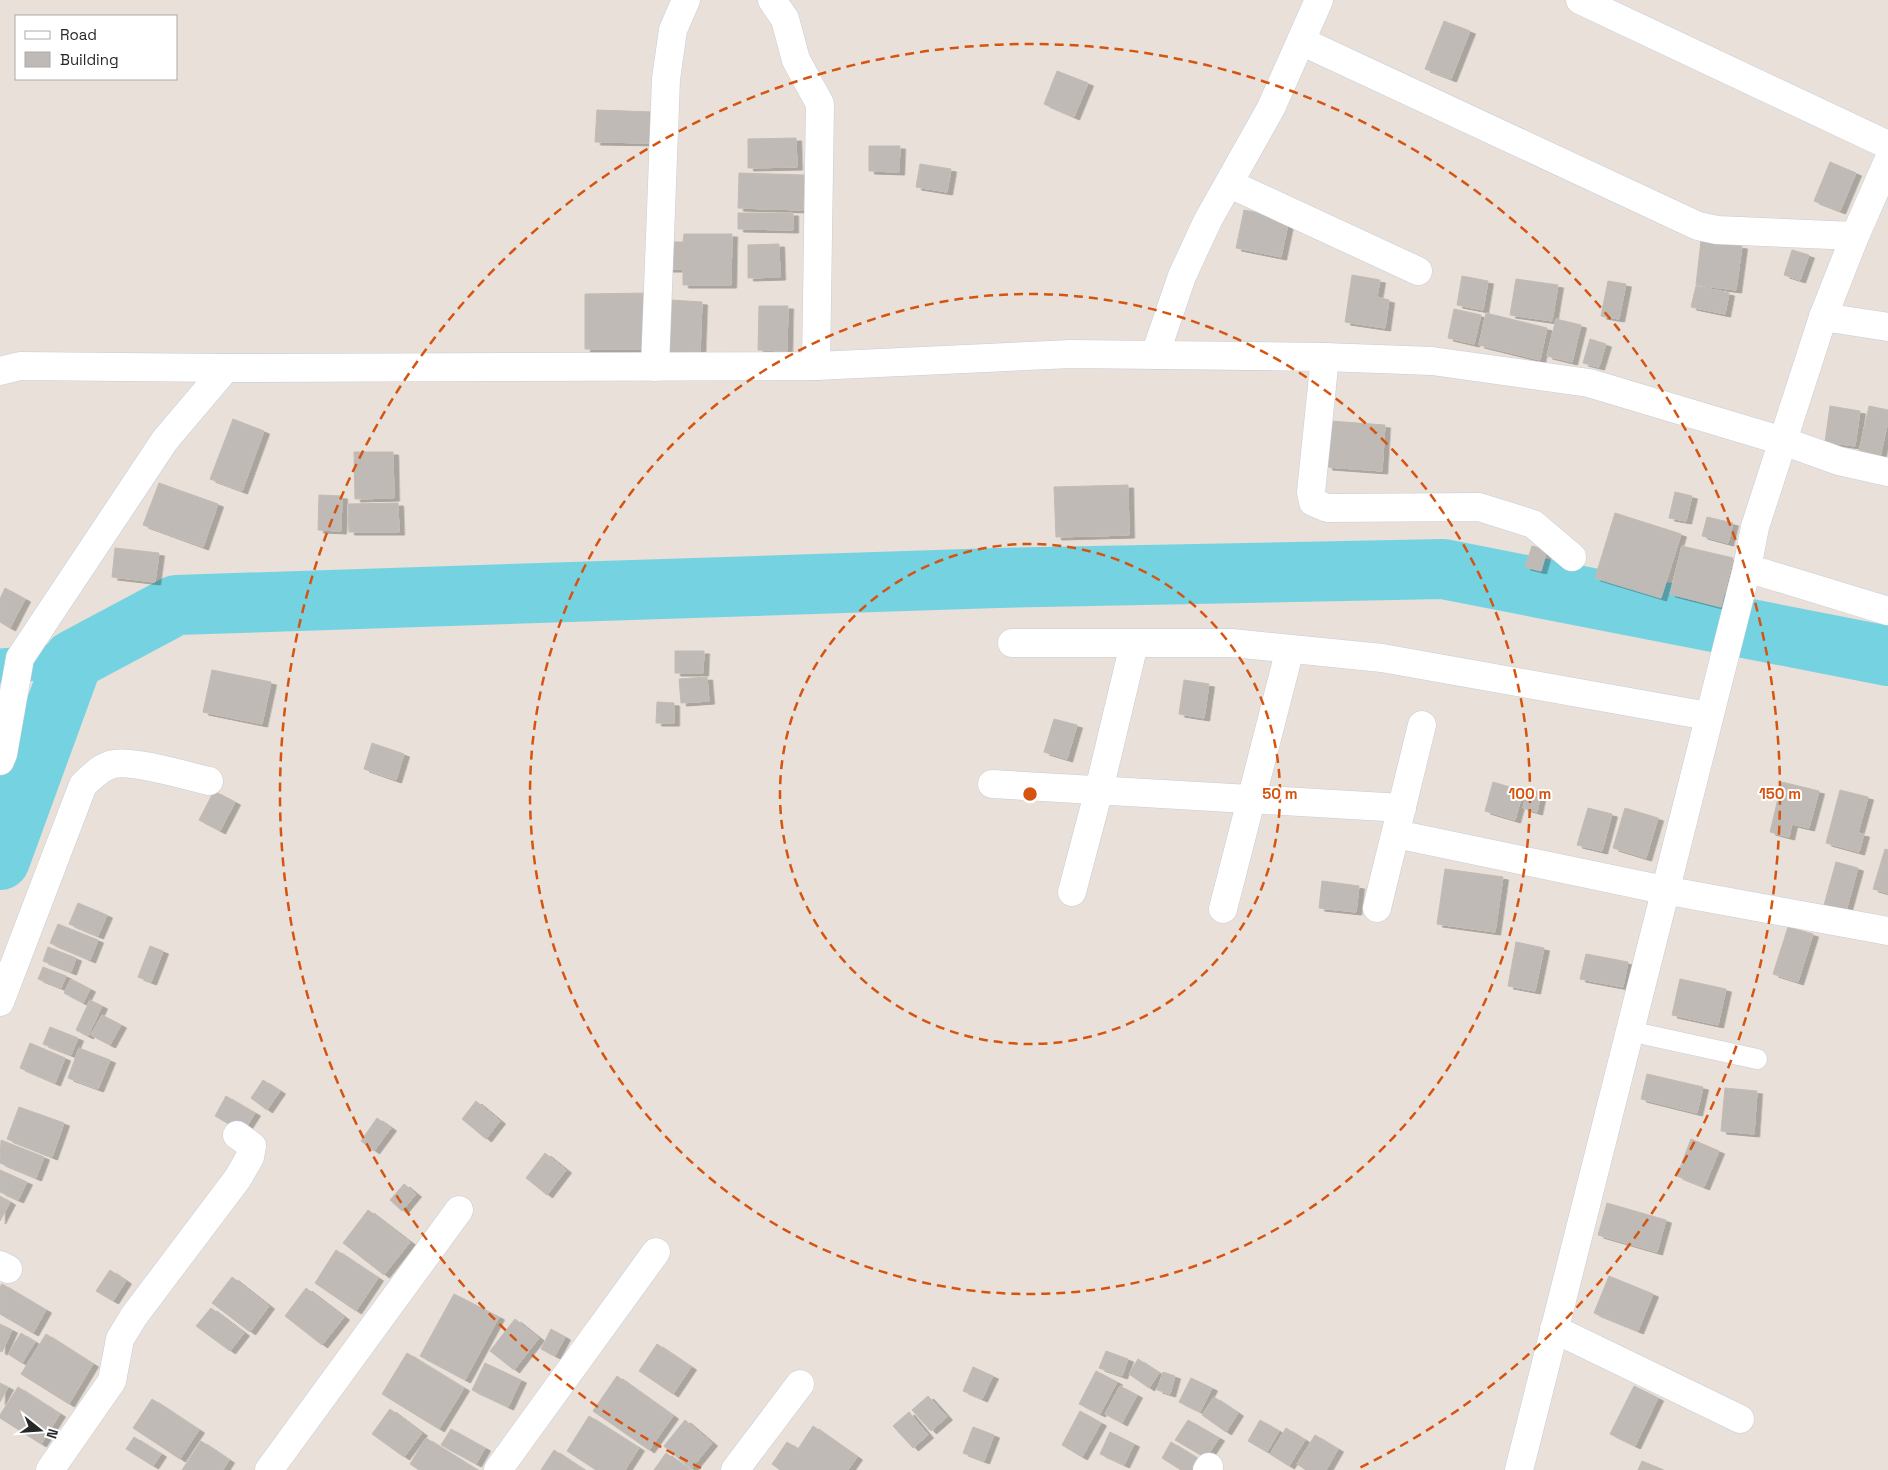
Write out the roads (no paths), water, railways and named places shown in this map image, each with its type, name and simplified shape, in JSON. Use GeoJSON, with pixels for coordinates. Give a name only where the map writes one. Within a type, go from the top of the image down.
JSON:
{"type":"FeatureCollection","features":[{"type":"Feature","properties":{"kind":"street"},"geometry":{"type":"LineString","coordinates":[[656,367],[666,79],[673,30],[686,0]]}},
{"type":"Feature","properties":{"kind":"street"},"geometry":{"type":"LineString","coordinates":[[772,0],[785,19],[796,60],[820,104],[816,366]]}},
{"type":"Feature","properties":{"kind":"street"},"geometry":{"type":"LineString","coordinates":[[1155,355],[1182,276],[1208,220],[1230,184],[1271,108],[1319,0]]}},
{"type":"Feature","properties":{"kind":"street"},"geometry":{"type":"LineString","coordinates":[[1580,0],[1888,146]]}},
{"type":"Feature","properties":{"kind":"street"},"geometry":{"type":"LineString","coordinates":[[1301,41],[1698,226],[1717,230],[1855,236]]}},
{"type":"Feature","properties":{"kind":"street"},"geometry":{"type":"LineString","coordinates":[[1519,1470],[1664,890],[1747,568],[1755,527],[1823,317],[1855,236],[1888,161]]}},
{"type":"Feature","properties":{"kind":"street"},"geometry":{"type":"LineString","coordinates":[[1230,184],[1418,271]]}},
{"type":"Feature","properties":{"kind":"street"},"geometry":{"type":"LineString","coordinates":[[1823,317],[1888,327]]}},
{"type":"Feature","properties":{"kind":"street"},"geometry":{"type":"LineString","coordinates":[[0,371],[20,366],[226,368],[816,366],[1071,354],[1325,357],[1432,361],[1589,383],[1783,441],[1839,461],[1888,472]]}},
{"type":"Feature","properties":{"kind":"street"},"geometry":{"type":"LineString","coordinates":[[1325,357],[1311,492],[1313,502],[1327,508],[1479,507],[1533,524],[1572,557]]}},
{"type":"Feature","properties":{"kind":"street"},"geometry":{"type":"LineString","coordinates":[[0,762],[7,692],[20,658],[165,440],[226,368]]}},
{"type":"Feature","properties":{"kind":"street"},"geometry":{"type":"LineString","coordinates":[[1747,568],[1888,611]]}},
{"type":"Feature","properties":{"kind":"street"},"geometry":{"type":"LineString","coordinates":[[1012,643],[1232,643],[1382,658],[1711,707]]}},
{"type":"Feature","properties":{"kind":"street"},"geometry":{"type":"LineString","coordinates":[[1072,892],[1134,644]]}},
{"type":"Feature","properties":{"kind":"street"},"geometry":{"type":"LineString","coordinates":[[1223,909],[1290,649]]}},
{"type":"Feature","properties":{"kind":"street"},"geometry":{"type":"LineString","coordinates":[[1377,908],[1422,725]]}},
{"type":"Feature","properties":{"kind":"street"},"geometry":{"type":"LineString","coordinates":[[0,1002],[83,786],[99,770],[114,764],[134,764],[209,781]]}},
{"type":"Feature","properties":{"kind":"street"},"geometry":{"type":"LineString","coordinates":[[992,784],[1252,799],[1399,821],[1664,890],[1888,930]]}},
{"type":"Feature","properties":{"kind":"street"},"geometry":{"type":"LineString","coordinates":[[50,1470],[112,1381],[120,1339],[134,1316],[238,1178],[250,1157],[252,1146],[237,1135]]}},
{"type":"Feature","properties":{"kind":"street"},"geometry":{"type":"LineString","coordinates":[[269,1470],[459,1210]]}},
{"type":"Feature","properties":{"kind":"street"},"geometry":{"type":"LineString","coordinates":[[498,1470],[656,1252]]}},
{"type":"Feature","properties":{"kind":"street"},"geometry":{"type":"LineString","coordinates":[[1554,1329],[1740,1419]]}},
{"type":"Feature","properties":{"kind":"street"},"geometry":{"type":"LineString","coordinates":[[735,1470],[800,1384]]}},
{"type":"Feature","properties":{"kind":"lane"},"geometry":{"type":"LineString","coordinates":[[1629,1031],[1757,1059]]}},
{"type":"Feature","properties":{"kind":"waterway"},"geometry":{"type":"LineString","coordinates":[[0,860],[73,660],[176,605],[997,578],[1443,569],[1888,656]]}},
{"type":"Feature","properties":{"kind":"waterway"},"geometry":{"type":"LineString","coordinates":[[0,666],[73,660]]}}]}
